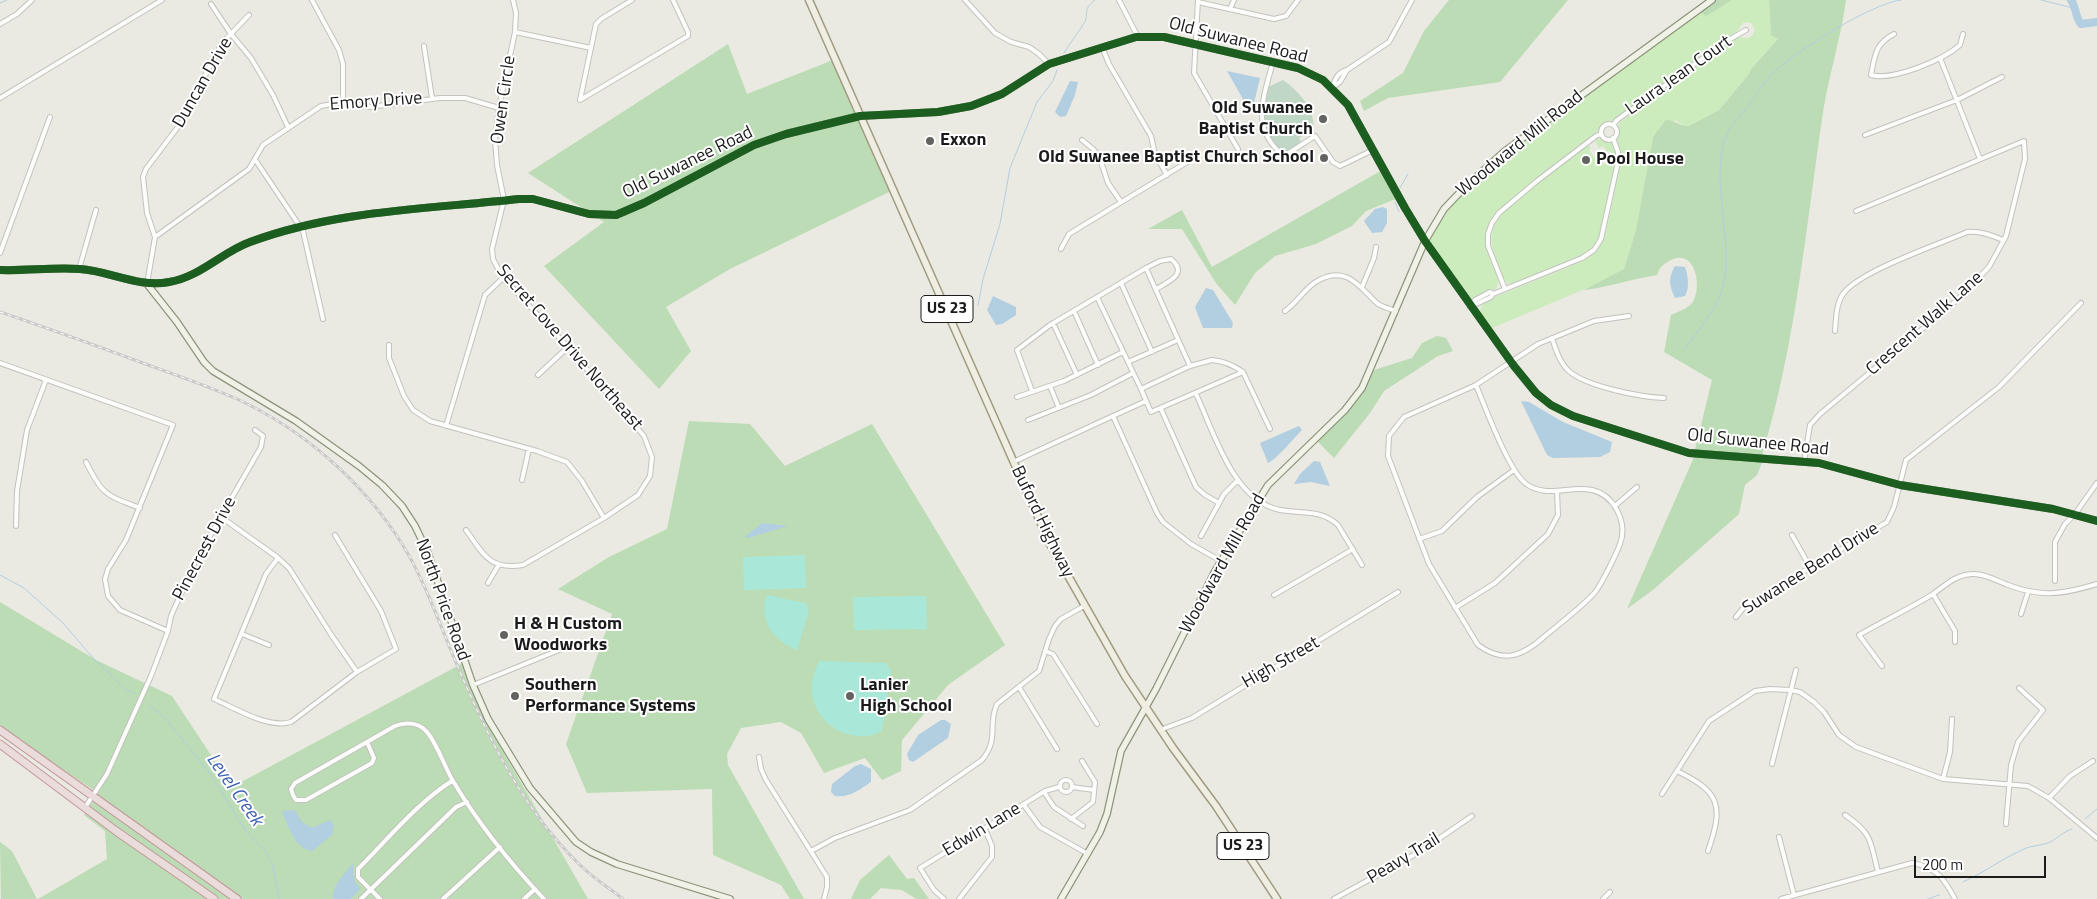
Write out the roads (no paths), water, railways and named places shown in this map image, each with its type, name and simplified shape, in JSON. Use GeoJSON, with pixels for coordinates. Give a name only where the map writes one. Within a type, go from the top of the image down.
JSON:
{"type":"FeatureCollection","features":[{"type":"Feature","properties":{"kind":"highway"},"geometry":{"type":"LineString","coordinates":[[0,730],[237,899]]}},
{"type":"Feature","properties":{"kind":"highway"},"geometry":{"type":"LineString","coordinates":[[0,744],[86,806],[116,831],[214,899]]}},
{"type":"Feature","properties":{"kind":"main road","name":"US 23"},"geometry":{"type":"LineString","coordinates":[[809,0],[860,116]]}},
{"type":"Feature","properties":{"kind":"main road","name":"Buford Highway"},"geometry":{"type":"LineString","coordinates":[[860,116],[962,341],[1050,544],[1125,676],[1160,730],[1216,806],[1277,899]]}},
{"type":"Feature","properties":{"kind":"street"},"geometry":{"type":"LineString","coordinates":[[0,24],[17,14],[32,0]]}},
{"type":"Feature","properties":{"kind":"street"},"geometry":{"type":"LineString","coordinates":[[0,98],[162,0]]}},
{"type":"Feature","properties":{"kind":"street"},"geometry":{"type":"LineString","coordinates":[[312,0],[339,50],[342,64],[343,102]]}},
{"type":"Feature","properties":{"kind":"street","name":"Owen Circle"},"geometry":{"type":"LineString","coordinates":[[504,200],[497,166],[495,140],[499,108],[515,32],[516,13],[513,0]]}},
{"type":"Feature","properties":{"kind":"street"},"geometry":{"type":"LineString","coordinates":[[632,0],[596,24],[580,100],[688,36],[688,32],[673,0]]}},
{"type":"Feature","properties":{"kind":"street"},"geometry":{"type":"LineString","coordinates":[[965,0],[995,33],[1011,42],[1029,47],[1050,64]]}},
{"type":"Feature","properties":{"kind":"street"},"geometry":{"type":"LineString","coordinates":[[1120,0],[1138,37]]}},
{"type":"Feature","properties":{"kind":"street"},"geometry":{"type":"LineString","coordinates":[[1230,9],[1234,0]]}},
{"type":"Feature","properties":{"kind":"street"},"geometry":{"type":"LineString","coordinates":[[1238,149],[1194,75],[1198,1],[1266,18],[1279,18],[1291,12],[1298,0]]}},
{"type":"Feature","properties":{"kind":"street"},"geometry":{"type":"LineString","coordinates":[[1332,88],[1346,74],[1347,70],[1389,42],[1411,2],[1406,0]]}},
{"type":"Feature","properties":{"kind":"street","name":"Woodward Mill Road"},"geometry":{"type":"LineString","coordinates":[[1064,898],[1100,832],[1107,814],[1121,751],[1146,708],[1221,560],[1268,485],[1355,399],[1362,388],[1435,221],[1453,198],[1505,152],[1712,0]]}},
{"type":"Feature","properties":{"kind":"street"},"geometry":{"type":"LineString","coordinates":[[211,4],[231,34],[251,58],[273,95],[288,127]]}},
{"type":"Feature","properties":{"kind":"street","name":"Duncan Drive"},"geometry":{"type":"LineString","coordinates":[[155,237],[146,212],[143,176],[146,169],[187,115],[222,43],[249,15]]}},
{"type":"Feature","properties":{"kind":"street","name":"Laura Jean Court"},"geometry":{"type":"LineString","coordinates":[[1613,125],[1617,120],[1717,48],[1746,30]]}},
{"type":"Feature","properties":{"kind":"street"},"geometry":{"type":"LineString","coordinates":[[515,32],[591,48]]}},
{"type":"Feature","properties":{"kind":"street"},"geometry":{"type":"LineString","coordinates":[[1894,34],[1882,41],[1875,54],[1871,75],[1880,78],[1895,76],[1940,58],[1960,46],[1963,34]]}},
{"type":"Feature","properties":{"kind":"street","name":"Old Suwanee Road"},"geometry":{"type":"LineString","coordinates":[[147,284],[179,280],[198,271],[228,252],[250,242],[336,218],[504,200],[533,199],[589,214],[616,215],[644,203],[754,145],[786,134],[860,116],[932,113],[971,106],[1002,94],[1050,64],[1138,37],[1164,37],[1305,71],[1332,88],[1348,105],[1405,208],[1470,307],[1510,362],[1536,393],[1550,405],[1573,416],[1689,453],[1804,462],[1844,469],[1900,485],[2021,503],[2075,514],[2097,521]]}},
{"type":"Feature","properties":{"kind":"street"},"geometry":{"type":"LineString","coordinates":[[424,46],[432,98]]}},
{"type":"Feature","properties":{"kind":"street"},"geometry":{"type":"LineString","coordinates":[[1102,47],[1109,64],[1151,136],[1155,154],[1167,175]]}},
{"type":"Feature","properties":{"kind":"street"},"geometry":{"type":"LineString","coordinates":[[1940,58],[1980,159]]}},
{"type":"Feature","properties":{"kind":"street"},"geometry":{"type":"LineString","coordinates":[[1273,62],[1261,111],[1261,124],[1274,149],[1284,156],[1315,136],[1333,162],[1340,166],[1373,150]]}},
{"type":"Feature","properties":{"kind":"street"},"geometry":{"type":"LineString","coordinates":[[1865,135],[1957,100],[2002,77]]}},
{"type":"Feature","properties":{"kind":"street","name":"Emory Drive"},"geometry":{"type":"LineString","coordinates":[[256,161],[257,153],[264,144],[321,106],[343,102],[370,107],[432,98],[465,98],[499,108]]}},
{"type":"Feature","properties":{"kind":"street"},"geometry":{"type":"LineString","coordinates":[[0,253],[50,116]]}},
{"type":"Feature","properties":{"kind":"street","name":"Laura Jean Court"},"geometry":{"type":"LineString","coordinates":[[1505,289],[1488,243],[1489,231],[1494,220],[1546,173],[1601,134],[1604,125],[1613,125]]}},
{"type":"Feature","properties":{"kind":"street","name":"Laura Jean Court"},"geometry":{"type":"LineString","coordinates":[[1613,125],[1617,132],[1613,138]]}},
{"type":"Feature","properties":{"kind":"street"},"geometry":{"type":"LineString","coordinates":[[1470,307],[1491,297],[1493,294],[1582,258],[1596,247],[1603,234],[1618,162],[1618,152],[1613,138],[1607,139],[1601,134]]}},
{"type":"Feature","properties":{"kind":"street"},"geometry":{"type":"LineString","coordinates":[[1082,140],[1099,156],[1108,183],[1121,202]]}},
{"type":"Feature","properties":{"kind":"street","name":"Crescent Walk Lane"},"geometry":{"type":"LineString","coordinates":[[1804,462],[1810,425],[1820,414],[1957,300],[1989,267],[2003,240],[2011,218],[2025,159],[2024,141],[1856,210]]}},
{"type":"Feature","properties":{"kind":"street"},"geometry":{"type":"LineString","coordinates":[[0,270],[79,269],[113,274],[147,284],[155,237],[249,169],[256,161],[301,228],[323,319]]}},
{"type":"Feature","properties":{"kind":"street"},"geometry":{"type":"LineString","coordinates":[[1061,249],[1069,234],[1189,161]]}},
{"type":"Feature","properties":{"kind":"street","name":"Secret Cove Drive Northeast"},"geometry":{"type":"LineString","coordinates":[[498,566],[509,568],[523,565],[604,518],[638,495],[650,476],[652,457],[644,436],[568,347],[503,278],[493,259],[492,249],[504,200]]}},
{"type":"Feature","properties":{"kind":"street"},"geometry":{"type":"LineString","coordinates":[[79,269],[96,210]]}},
{"type":"Feature","properties":{"kind":"street"},"geometry":{"type":"LineString","coordinates":[[1835,331],[1837,311],[1843,294],[1856,282],[1880,268],[1967,232],[1977,231],[2003,240]]}},
{"type":"Feature","properties":{"kind":"street"},"geometry":{"type":"LineString","coordinates":[[1362,286],[1374,258],[1376,247]]}},
{"type":"Feature","properties":{"kind":"street"},"geometry":{"type":"LineString","coordinates":[[1032,391],[1017,350],[1053,323],[1146,268],[1160,261],[1171,259],[1177,264],[1178,271],[1174,278],[1156,289]]}},
{"type":"Feature","properties":{"kind":"street"},"geometry":{"type":"LineString","coordinates":[[1146,268],[1190,366]]}},
{"type":"Feature","properties":{"kind":"street"},"geometry":{"type":"LineString","coordinates":[[1285,311],[1296,304],[1309,287],[1320,279],[1335,276],[1350,278],[1362,286],[1379,305],[1396,312]]}},
{"type":"Feature","properties":{"kind":"street"},"geometry":{"type":"LineString","coordinates":[[446,426],[485,295],[503,278]]}},
{"type":"Feature","properties":{"kind":"street"},"geometry":{"type":"LineString","coordinates":[[1121,283],[1152,352]]}},
{"type":"Feature","properties":{"kind":"street","name":"North Price Road"},"geometry":{"type":"LineString","coordinates":[[147,284],[177,322],[204,362],[213,371],[296,421],[359,466],[382,485],[402,506],[428,553],[473,685],[488,719],[525,780],[555,819],[576,842],[591,852],[617,864],[730,899]]}},
{"type":"Feature","properties":{"kind":"street"},"geometry":{"type":"LineString","coordinates":[[1097,297],[1151,412],[1243,372]]}},
{"type":"Feature","properties":{"kind":"street","name":"Suwanee Bend Drive"},"geometry":{"type":"LineString","coordinates":[[1736,617],[1745,606],[1887,522],[1894,507],[1906,460],[1999,387],[2081,303]]}},
{"type":"Feature","properties":{"kind":"street"},"geometry":{"type":"LineString","coordinates":[[1074,311],[1098,365]]}},
{"type":"Feature","properties":{"kind":"street"},"geometry":{"type":"LineString","coordinates":[[1476,386],[1514,470],[1526,483],[1537,488],[1557,491],[1592,490],[1603,494],[1616,505],[1621,522],[1621,542],[1595,592],[1531,648],[1512,657],[1490,654],[1478,645],[1429,564],[1388,456],[1389,436],[1404,417],[1476,386],[1538,344],[1594,321],[1629,316]]}},
{"type":"Feature","properties":{"kind":"street"},"geometry":{"type":"LineString","coordinates":[[1053,323],[1077,375]]}},
{"type":"Feature","properties":{"kind":"street"},"geometry":{"type":"LineString","coordinates":[[1552,338],[1562,363],[1571,373],[1629,394],[1664,398]]}},
{"type":"Feature","properties":{"kind":"street"},"geometry":{"type":"LineString","coordinates":[[1128,362],[1178,340]]}},
{"type":"Feature","properties":{"kind":"street"},"geometry":{"type":"LineString","coordinates":[[389,346],[389,358],[404,396],[413,410],[430,421],[530,449],[567,462],[582,481],[604,518]]}},
{"type":"Feature","properties":{"kind":"street"},"geometry":{"type":"LineString","coordinates":[[538,375],[568,347]]}},
{"type":"Feature","properties":{"kind":"street"},"geometry":{"type":"LineString","coordinates":[[1017,397],[1077,375],[1123,352]]}},
{"type":"Feature","properties":{"kind":"street"},"geometry":{"type":"LineString","coordinates":[[1141,389],[1190,366],[1212,360],[1222,361],[1235,366],[1243,372],[1270,429]]}},
{"type":"Feature","properties":{"kind":"street"},"geometry":{"type":"LineString","coordinates":[[0,363],[174,425],[126,540],[108,569],[106,579],[108,596],[120,610],[168,631]]}},
{"type":"Feature","properties":{"kind":"street"},"geometry":{"type":"LineString","coordinates":[[1028,420],[1091,394],[1133,373]]}},
{"type":"Feature","properties":{"kind":"street"},"geometry":{"type":"LineString","coordinates":[[16,526],[17,491],[27,430],[46,380]]}},
{"type":"Feature","properties":{"kind":"street"},"geometry":{"type":"LineString","coordinates":[[1050,386],[1059,408]]}},
{"type":"Feature","properties":{"kind":"street"},"geometry":{"type":"LineString","coordinates":[[1196,394],[1237,480],[1258,500],[1278,510],[1313,512],[1328,517],[1338,525],[1362,565]]}},
{"type":"Feature","properties":{"kind":"street"},"geometry":{"type":"LineString","coordinates":[[1013,462],[1146,401]]}},
{"type":"Feature","properties":{"kind":"street"},"geometry":{"type":"LineString","coordinates":[[1161,409],[1196,487],[1219,503]]}},
{"type":"Feature","properties":{"kind":"street"},"geometry":{"type":"LineString","coordinates":[[1113,416],[1163,522],[1191,544],[1221,560]]}},
{"type":"Feature","properties":{"kind":"street","name":"Pinecrest Drive"},"geometry":{"type":"LineString","coordinates":[[86,806],[108,774],[151,676],[168,631],[171,616],[195,562],[261,447],[263,436],[255,430]]}},
{"type":"Feature","properties":{"kind":"street"},"geometry":{"type":"LineString","coordinates":[[522,480],[530,449]]}},
{"type":"Feature","properties":{"kind":"street"},"geometry":{"type":"LineString","coordinates":[[86,462],[98,485],[109,496],[140,508]]}},
{"type":"Feature","properties":{"kind":"street"},"geometry":{"type":"LineString","coordinates":[[1419,539],[1442,530],[1477,497],[1514,470]]}},
{"type":"Feature","properties":{"kind":"street"},"geometry":{"type":"LineString","coordinates":[[1201,536],[1219,503],[1230,486],[1237,480]]}},
{"type":"Feature","properties":{"kind":"street"},"geometry":{"type":"LineString","coordinates":[[2055,581],[2055,542],[2064,524],[2075,514],[2097,483]]}},
{"type":"Feature","properties":{"kind":"street"},"geometry":{"type":"LineString","coordinates":[[1616,505],[1638,487]]}},
{"type":"Feature","properties":{"kind":"street"},"geometry":{"type":"LineString","coordinates":[[1455,608],[1495,583],[1548,534],[1558,515],[1557,491]]}},
{"type":"Feature","properties":{"kind":"street"},"geometry":{"type":"LineString","coordinates":[[221,517],[289,568],[357,672]]}},
{"type":"Feature","properties":{"kind":"street"},"geometry":{"type":"LineString","coordinates":[[466,530],[482,553],[498,566],[488,582]]}},
{"type":"Feature","properties":{"kind":"street"},"geometry":{"type":"LineString","coordinates":[[278,558],[266,574],[214,699],[264,720],[282,724],[291,722],[357,672],[396,649],[381,611],[335,535]]}},
{"type":"Feature","properties":{"kind":"street"},"geometry":{"type":"LineString","coordinates":[[1792,535],[1810,567]]}},
{"type":"Feature","properties":{"kind":"street"},"geometry":{"type":"LineString","coordinates":[[1274,595],[1353,550]]}},
{"type":"Feature","properties":{"kind":"street"},"geometry":{"type":"LineString","coordinates":[[1882,666],[1859,635],[1932,594],[1952,579],[1979,574],[2028,592],[2048,595],[2070,592],[2097,584]]}},
{"type":"Feature","properties":{"kind":"street","name":"High Street"},"geometry":{"type":"LineString","coordinates":[[1160,730],[1192,718],[1398,592]]}},
{"type":"Feature","properties":{"kind":"street"},"geometry":{"type":"LineString","coordinates":[[2021,614],[2028,592]]}},
{"type":"Feature","properties":{"kind":"street"},"geometry":{"type":"LineString","coordinates":[[1932,594],[1954,631],[1955,642]]}},
{"type":"Feature","properties":{"kind":"street"},"geometry":{"type":"LineString","coordinates":[[811,851],[835,838],[910,810],[982,760],[990,751],[993,742],[993,711],[997,704],[1003,697],[1039,671],[1049,639],[1061,619],[1084,606]]}},
{"type":"Feature","properties":{"kind":"street"},"geometry":{"type":"LineString","coordinates":[[242,634],[269,645]]}},
{"type":"Feature","properties":{"kind":"street"},"geometry":{"type":"LineString","coordinates":[[473,685],[569,646]]}},
{"type":"Feature","properties":{"kind":"street"},"geometry":{"type":"LineString","coordinates":[[1045,650],[1054,654],[1097,724]]}},
{"type":"Feature","properties":{"kind":"street"},"geometry":{"type":"LineString","coordinates":[[1772,764],[1796,670]]}},
{"type":"Feature","properties":{"kind":"street"},"geometry":{"type":"LineString","coordinates":[[1019,687],[1057,749]]}},
{"type":"Feature","properties":{"kind":"street"},"geometry":{"type":"LineString","coordinates":[[2006,824],[2011,765],[2018,742],[2043,710],[2018,688]]}},
{"type":"Feature","properties":{"kind":"street"},"geometry":{"type":"LineString","coordinates":[[1662,794],[1709,721],[1755,691],[1770,689],[1790,690],[1800,692],[1814,702],[1824,712],[1839,735],[1856,747],[1943,779],[2028,786],[2049,798],[2097,838]]}},
{"type":"Feature","properties":{"kind":"street"},"geometry":{"type":"LineString","coordinates":[[1943,779],[1950,752],[1952,719]]}},
{"type":"Feature","properties":{"kind":"street"},"geometry":{"type":"LineString","coordinates":[[367,742],[374,758],[372,763],[306,800],[296,800],[291,789],[295,783],[367,742],[403,723],[418,724],[427,731],[452,781],[467,802],[500,847],[544,899]]}},
{"type":"Feature","properties":{"kind":"street"},"geometry":{"type":"LineString","coordinates":[[759,757],[764,775],[826,877],[827,887],[824,899]]}},
{"type":"Feature","properties":{"kind":"street"},"geometry":{"type":"LineString","coordinates":[[1071,819],[1090,805],[1094,790],[1095,782],[1093,776],[1082,761]]}},
{"type":"Feature","properties":{"kind":"street"},"geometry":{"type":"LineString","coordinates":[[2049,798],[2070,776],[2092,761]]}},
{"type":"Feature","properties":{"kind":"street"},"geometry":{"type":"LineString","coordinates":[[1677,771],[1700,782],[1713,797],[1717,806],[1712,840],[1708,851]]}},
{"type":"Feature","properties":{"kind":"street","name":"Edwin Lane"},"geometry":{"type":"LineString","coordinates":[[1060,787],[1062,781],[1066,780],[1071,782],[1072,788]]}},
{"type":"Feature","properties":{"kind":"street"},"geometry":{"type":"LineString","coordinates":[[380,899],[358,878],[358,869],[411,816],[442,787],[452,781]]}},
{"type":"Feature","properties":{"kind":"street","name":"Edwin Lane"},"geometry":{"type":"LineString","coordinates":[[1060,787],[1065,792],[1069,792],[1072,788]]}},
{"type":"Feature","properties":{"kind":"street","name":"Edwin Lane"},"geometry":{"type":"LineString","coordinates":[[944,899],[934,890],[920,868],[1044,792],[1060,787]]}},
{"type":"Feature","properties":{"kind":"street","name":"Edwin Lane"},"geometry":{"type":"LineString","coordinates":[[1072,788],[1094,790]]}},
{"type":"Feature","properties":{"kind":"street"},"geometry":{"type":"LineString","coordinates":[[1044,792],[1054,807],[1083,826]]}},
{"type":"Feature","properties":{"kind":"street"},"geometry":{"type":"LineString","coordinates":[[361,899],[456,807],[467,802]]}},
{"type":"Feature","properties":{"kind":"street"},"geometry":{"type":"LineString","coordinates":[[1024,805],[1040,827],[1088,854]]}},
{"type":"Feature","properties":{"kind":"street"},"geometry":{"type":"LineString","coordinates":[[1845,815],[1862,826],[1868,834],[1878,872]]}},
{"type":"Feature","properties":{"kind":"street","name":"Peavy Trail"},"geometry":{"type":"LineString","coordinates":[[1334,899],[1421,851],[1472,816]]}},
{"type":"Feature","properties":{"kind":"street"},"geometry":{"type":"LineString","coordinates":[[959,899],[992,857],[992,846],[985,828]]}},
{"type":"Feature","properties":{"kind":"street"},"geometry":{"type":"LineString","coordinates":[[1779,836],[1794,895]]}},
{"type":"Feature","properties":{"kind":"street"},"geometry":{"type":"LineString","coordinates":[[443,899],[500,847]]}},
{"type":"Feature","properties":{"kind":"street"},"geometry":{"type":"LineString","coordinates":[[1781,899],[1912,863],[1920,864],[1937,872],[1955,899]]}},
{"type":"Feature","properties":{"kind":"street"},"geometry":{"type":"LineString","coordinates":[[524,899],[535,889]]}},
{"type":"Feature","properties":{"kind":"street"},"geometry":{"type":"LineString","coordinates":[[1603,899],[1610,892]]}},
{"type":"Feature","properties":{"kind":"waterway"},"geometry":{"type":"LineString","coordinates":[[0,3],[7,0]]}},
{"type":"Feature","properties":{"kind":"waterway"},"geometry":{"type":"LineString","coordinates":[[1064,53],[1086,20],[1088,7],[1095,0]]}},
{"type":"Feature","properties":{"kind":"waterway"},"geometry":{"type":"LineString","coordinates":[[1684,350],[1718,300],[1725,276],[1726,258],[1720,164],[1724,141],[1729,131],[1767,79],[1782,65],[1814,42],[1852,19],[1887,3],[1901,0]]}},
{"type":"Feature","properties":{"kind":"waterway"},"geometry":{"type":"LineString","coordinates":[[2041,0],[2077,9]]}},
{"type":"Feature","properties":{"kind":"waterway"},"geometry":{"type":"LineString","coordinates":[[2071,0],[2081,24],[2097,22]]}},
{"type":"Feature","properties":{"kind":"waterway"},"geometry":{"type":"LineString","coordinates":[[978,305],[983,279],[1000,224],[1010,168],[1037,102],[1053,81],[1057,70]]}},
{"type":"Feature","properties":{"kind":"waterway"},"geometry":{"type":"LineString","coordinates":[[1400,188],[1408,174]]}},
{"type":"Feature","properties":{"kind":"waterway"},"geometry":{"type":"LineString","coordinates":[[1395,202],[1399,212]]}},
{"type":"Feature","properties":{"kind":"waterway","name":"Level Creek"},"geometry":{"type":"LineString","coordinates":[[0,575],[24,588],[63,623],[93,658],[126,690],[135,693]]}},
{"type":"Feature","properties":{"kind":"waterway","name":"Level Creek"},"geometry":{"type":"LineString","coordinates":[[149,705],[164,717],[209,772],[245,830],[264,850],[273,865],[279,899]]}},
{"type":"Feature","properties":{"kind":"waterway"},"geometry":{"type":"LineString","coordinates":[[2085,819],[2097,809]]}},
{"type":"Feature","properties":{"kind":"waterway"},"geometry":{"type":"LineString","coordinates":[[1963,882],[2014,854],[2029,847],[2048,843],[2072,829]]}},
{"type":"Feature","properties":{"kind":"waterway"},"geometry":{"type":"LineString","coordinates":[[1928,899],[1939,895]]}},
{"type":"Feature","properties":{"kind":"railway"},"geometry":{"type":"LineString","coordinates":[[0,312],[237,399],[286,426],[330,460],[369,500],[386,521],[410,557],[424,585],[479,714],[492,741],[523,794],[559,843],[580,865],[623,899]]}},
{"type":"Feature","properties":{"kind":"place","name":"Old Suwanee Baptist Church"},"geometry":{"type":"Point","coordinates":[1323,119]}},
{"type":"Feature","properties":{"kind":"place","name":"Exxon"},"geometry":{"type":"Point","coordinates":[930,141]}},
{"type":"Feature","properties":{"kind":"place","name":"Old Suwanee Baptist Church School"},"geometry":{"type":"Point","coordinates":[1324,158]}},
{"type":"Feature","properties":{"kind":"place","name":"Pool House"},"geometry":{"type":"Point","coordinates":[1586,160]}},
{"type":"Feature","properties":{"kind":"place","name":"H & H Custom Woodworks"},"geometry":{"type":"Point","coordinates":[504,635]}},
{"type":"Feature","properties":{"kind":"place","name":"Southern Performance Systems"},"geometry":{"type":"Point","coordinates":[515,696]}},
{"type":"Feature","properties":{"kind":"place","name":"Lanier High School"},"geometry":{"type":"Point","coordinates":[850,696]}}]}
